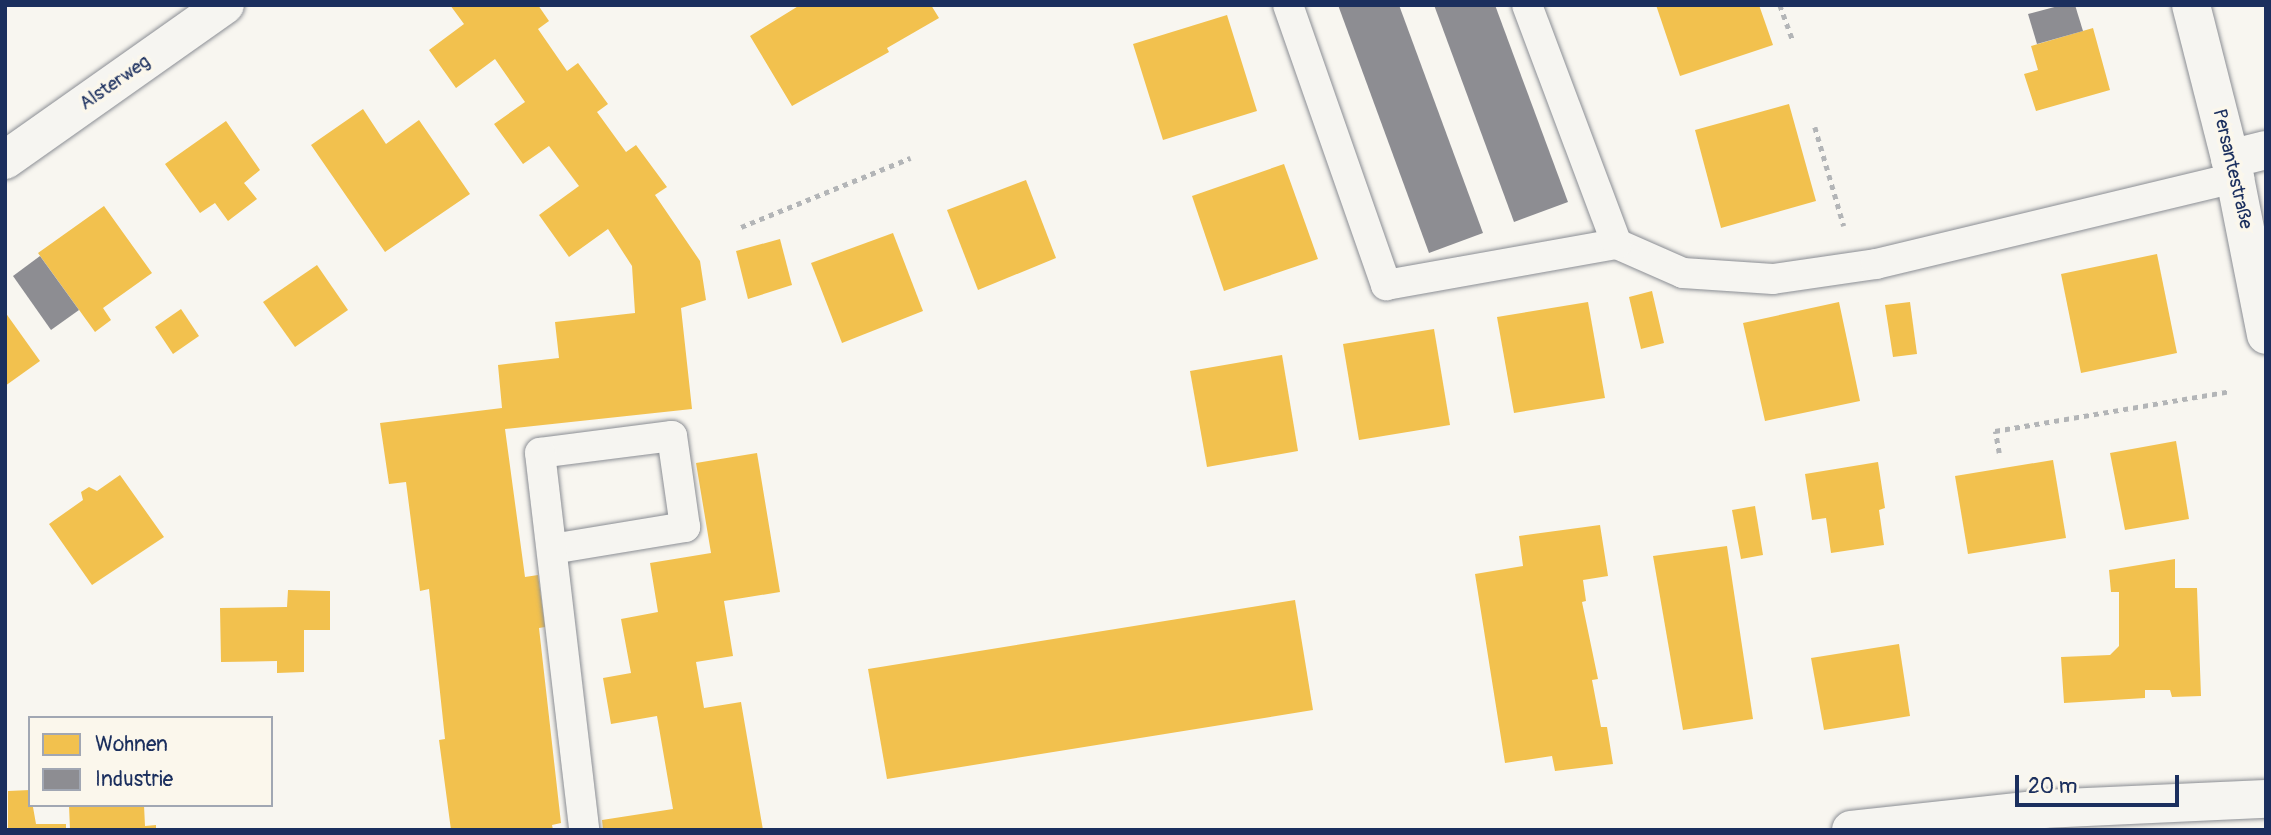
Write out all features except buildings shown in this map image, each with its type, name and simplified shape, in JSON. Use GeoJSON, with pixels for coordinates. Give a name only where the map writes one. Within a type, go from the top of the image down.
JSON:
{"type":"FeatureCollection","features":[{"type":"Feature","properties":{"kind":"street","name":"Alsterweg"},"geometry":{"type":"LineString","coordinates":[[5,160],[225,5]]}},
{"type":"Feature","properties":{"kind":"street","name":"Persantestraße"},"geometry":{"type":"LineString","coordinates":[[2191,5],[2244,162],[2266,335]]}},
{"type":"Feature","properties":{"kind":"street"},"geometry":{"type":"LineString","coordinates":[[1851,830],[2043,809],[2266,799]]}},
{"type":"Feature","properties":{"kind":"lane"},"geometry":{"type":"LineString","coordinates":[[1288,5],[1386,285],[1617,244],[1683,274],[1773,279],[1856,267],[2244,162]]}},
{"type":"Feature","properties":{"kind":"lane"},"geometry":{"type":"LineString","coordinates":[[1527,5],[1617,244]]}},
{"type":"Feature","properties":{"kind":"lane"},"geometry":{"type":"LineString","coordinates":[[552,549],[685,527],[672,436],[540,453],[584,830]]}},
{"type":"Feature","properties":{"kind":"path"},"geometry":{"type":"LineString","coordinates":[[1780,5],[1793,40]]}},
{"type":"Feature","properties":{"kind":"path"},"geometry":{"type":"LineString","coordinates":[[1815,127],[1856,267]]}},
{"type":"Feature","properties":{"kind":"path"},"geometry":{"type":"LineString","coordinates":[[740,227],[910,158]]}},
{"type":"Feature","properties":{"kind":"path"},"geometry":{"type":"LineString","coordinates":[[1999,453],[1995,431],[2231,391]]}}]}
